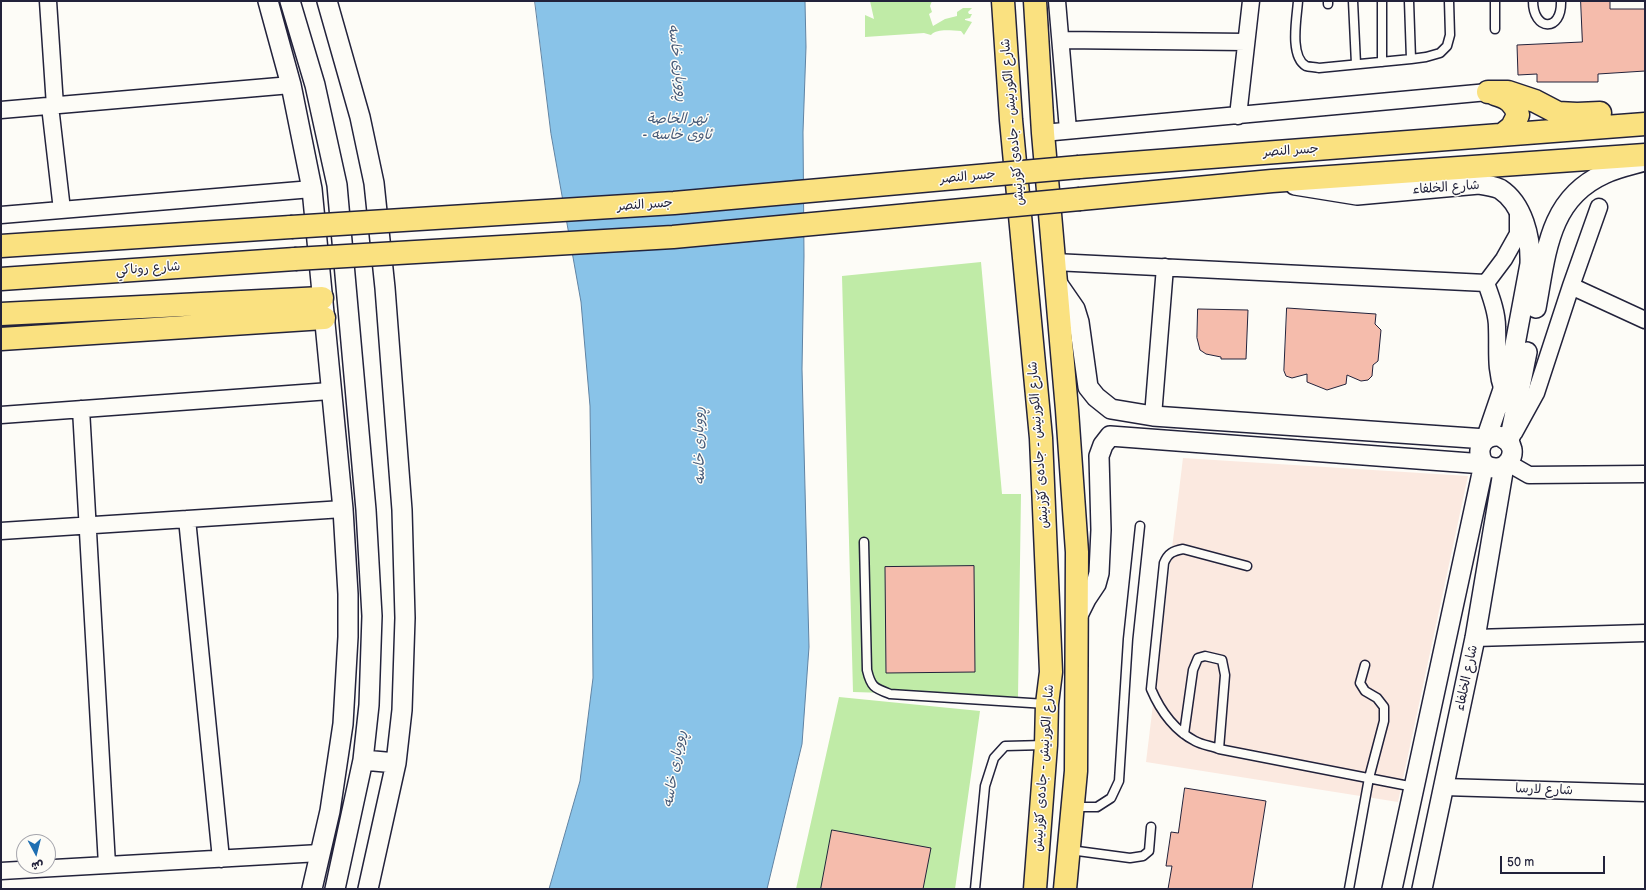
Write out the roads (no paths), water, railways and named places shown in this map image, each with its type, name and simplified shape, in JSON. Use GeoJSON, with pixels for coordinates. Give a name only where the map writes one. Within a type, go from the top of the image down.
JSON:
{"type":"FeatureCollection","features":[{"type":"Feature","properties":{"kind":"main road","name":"شارع الكورنيش - جادەی کۆرنیش"},"geometry":{"type":"LineString","coordinates":[[1003,1],[1011,120],[1041,438],[1051,672],[1047,704],[1046,745],[1035,889]]}},
{"type":"Feature","properties":{"kind":"main road","name":"شارع الكورنيش - جادەی کۆرنیش"},"geometry":{"type":"LineString","coordinates":[[1035,1],[1043,133],[1057,283],[1077,552],[1076,771],[1065,889]]}},
{"type":"Feature","properties":{"kind":"main road"},"geometry":{"type":"LineString","coordinates":[[1488,92],[1508,92],[1530,99],[1558,112],[1567,114],[1645,110]]}},
{"type":"Feature","properties":{"kind":"main road"},"geometry":{"type":"LineString","coordinates":[[1488,92],[1508,99],[1515,105],[1517,110],[1518,115],[1515,124],[1502,135]]}},
{"type":"Feature","properties":{"kind":"main road","name":"جسر النصر"},"geometry":{"type":"LineString","coordinates":[[1,246],[674,203],[1079,167],[1645,124]]}},
{"type":"Feature","properties":{"kind":"main road"},"geometry":{"type":"LineString","coordinates":[[1272,181],[1645,156]]}},
{"type":"Feature","properties":{"kind":"main road","name":"شارع روناكي"},"geometry":{"type":"LineString","coordinates":[[1,279],[295,259],[673,237],[1272,181]]}},
{"type":"Feature","properties":{"kind":"main road"},"geometry":{"type":"LineString","coordinates":[[1,314],[323,308]]}},
{"type":"Feature","properties":{"kind":"main road"},"geometry":{"type":"LineString","coordinates":[[1,339],[323,308]]}},
{"type":"Feature","properties":{"kind":"street"},"geometry":{"type":"LineString","coordinates":[[48,1],[52,106],[62,210]]}},
{"type":"Feature","properties":{"kind":"street"},"geometry":{"type":"LineString","coordinates":[[268,1],[291,85],[312,189],[330,391],[343,509],[348,594],[346,681],[337,768],[312,889]]}},
{"type":"Feature","properties":{"kind":"street"},"geometry":{"type":"LineString","coordinates":[[290,1],[326,130],[337,186],[363,477],[372,616],[369,705],[363,760],[335,889]]}},
{"type":"Feature","properties":{"kind":"street"},"geometry":{"type":"LineString","coordinates":[[327,1],[360,117],[374,183],[385,288],[402,510],[405,618],[402,710],[396,763],[368,889]]}},
{"type":"Feature","properties":{"kind":"street"},"geometry":{"type":"LineString","coordinates":[[1057,1],[1068,130]]}},
{"type":"Feature","properties":{"kind":"street"},"geometry":{"type":"LineString","coordinates":[[1238,116],[1251,1]]}},
{"type":"Feature","properties":{"kind":"street"},"geometry":{"type":"LineString","coordinates":[[278,33],[298,27]]}},
{"type":"Feature","properties":{"kind":"street"},"geometry":{"type":"LineString","coordinates":[[1061,40],[1246,42]]}},
{"type":"Feature","properties":{"kind":"street"},"geometry":{"type":"LineString","coordinates":[[1,110],[291,85]]}},
{"type":"Feature","properties":{"kind":"street"},"geometry":{"type":"LineString","coordinates":[[1043,133],[1488,92]]}},
{"type":"Feature","properties":{"kind":"street"},"geometry":{"type":"LineString","coordinates":[[1506,465],[1512,453],[1509,442],[1551,233],[1555,223],[1569,201],[1587,183],[1604,173],[1645,161]]}},
{"type":"Feature","properties":{"kind":"street","name":"شارع الخلفاء"},"geometry":{"type":"LineString","coordinates":[[1272,181],[1357,195],[1479,184],[1489,185],[1499,189],[1518,209],[1530,243],[1530,264],[1511,366],[1486,439]]}},
{"type":"Feature","properties":{"kind":"street"},"geometry":{"type":"LineString","coordinates":[[1,215],[312,189]]}},
{"type":"Feature","properties":{"kind":"street"},"geometry":{"type":"LineString","coordinates":[[1509,442],[1536,393],[1599,207]]}},
{"type":"Feature","properties":{"kind":"street"},"geometry":{"type":"LineString","coordinates":[[1486,283],[1504,259],[1518,234],[1518,209]]}},
{"type":"Feature","properties":{"kind":"street"},"geometry":{"type":"LineString","coordinates":[[1054,262],[1486,283]]}},
{"type":"Feature","properties":{"kind":"street"},"geometry":{"type":"LineString","coordinates":[[1152,416],[1165,267]]}},
{"type":"Feature","properties":{"kind":"street"},"geometry":{"type":"LineString","coordinates":[[1057,283],[1075,309],[1077,315],[1088,387],[1096,397],[1111,409],[1152,416],[1486,439],[1490,437],[1500,437],[1509,442]]}},
{"type":"Feature","properties":{"kind":"street"},"geometry":{"type":"LineString","coordinates":[[1486,283],[1496,314],[1498,376],[1503,392]]}},
{"type":"Feature","properties":{"kind":"street"},"geometry":{"type":"LineString","coordinates":[[1571,286],[1645,320]]}},
{"type":"Feature","properties":{"kind":"street"},"geometry":{"type":"LineString","coordinates":[[1,414],[330,391]]}},
{"type":"Feature","properties":{"kind":"street"},"geometry":{"type":"LineString","coordinates":[[81,409],[107,865]]}},
{"type":"Feature","properties":{"kind":"street"},"geometry":{"type":"LineString","coordinates":[[1076,619],[1086,599],[1096,584],[1099,573],[1101,530],[1099,456],[1103,445],[1110,436],[1111,409]]}},
{"type":"Feature","properties":{"kind":"street"},"geometry":{"type":"LineString","coordinates":[[334,426],[363,477]]}},
{"type":"Feature","properties":{"kind":"street"},"geometry":{"type":"LineString","coordinates":[[1110,436],[1484,464],[1494,469],[1506,465],[1529,475],[1645,474]]}},
{"type":"Feature","properties":{"kind":"street"},"geometry":{"type":"LineString","coordinates":[[1392,889],[1484,464],[1479,451],[1486,439]]}},
{"type":"Feature","properties":{"kind":"street","name":"شارع الخلفاء"},"geometry":{"type":"LineString","coordinates":[[1422,889],[1475,638],[1506,465]]}},
{"type":"Feature","properties":{"kind":"street"},"geometry":{"type":"LineString","coordinates":[[1,531],[343,509]]}},
{"type":"Feature","properties":{"kind":"street"},"geometry":{"type":"LineString","coordinates":[[187,519],[221,859]]}},
{"type":"Feature","properties":{"kind":"street"},"geometry":{"type":"LineString","coordinates":[[1475,638],[1645,633]]}},
{"type":"Feature","properties":{"kind":"street"},"geometry":{"type":"LineString","coordinates":[[363,760],[396,763]]}},
{"type":"Feature","properties":{"kind":"street","name":"شارع لارسا"},"geometry":{"type":"LineString","coordinates":[[1444,787],[1645,793]]}},
{"type":"Feature","properties":{"kind":"street"},"geometry":{"type":"LineString","coordinates":[[1,871],[320,853]]}},
{"type":"Feature","properties":{"kind":"lane"},"geometry":{"type":"LineString","coordinates":[[1298,1],[1296,49],[1300,59],[1307,66],[1319,68],[1410,59],[1440,53],[1448,46],[1450,35],[1450,1]]}},
{"type":"Feature","properties":{"kind":"lane"},"geometry":{"type":"LineString","coordinates":[[1353,1],[1356,64]]}},
{"type":"Feature","properties":{"kind":"lane"},"geometry":{"type":"LineString","coordinates":[[1382,1],[1382,62]]}},
{"type":"Feature","properties":{"kind":"lane"},"geometry":{"type":"LineString","coordinates":[[1409,1],[1410,59]]}},
{"type":"Feature","properties":{"kind":"lane"},"geometry":{"type":"LineString","coordinates":[[1495,1],[1495,30]]}},
{"type":"Feature","properties":{"kind":"lane"},"geometry":{"type":"LineString","coordinates":[[1533,1],[1535,16],[1539,21],[1546,24],[1554,22],[1560,17],[1562,10],[1561,1]]}},
{"type":"Feature","properties":{"kind":"lane"},"geometry":{"type":"LineString","coordinates":[[1072,807],[1097,807],[1111,798],[1119,781],[1128,639],[1140,526]]}},
{"type":"Feature","properties":{"kind":"lane"},"geometry":{"type":"LineString","coordinates":[[864,542],[867,670],[870,682],[874,688],[890,694],[1047,704]]}},
{"type":"Feature","properties":{"kind":"lane"},"geometry":{"type":"LineString","coordinates":[[1247,566],[1183,549],[1173,551],[1167,556],[1164,563],[1151,689],[1157,704],[1178,730],[1196,742],[1220,749],[1414,787]]}},
{"type":"Feature","properties":{"kind":"lane"},"geometry":{"type":"LineString","coordinates":[[1184,734],[1193,670],[1198,658],[1205,656],[1222,660],[1225,675],[1220,749]]}},
{"type":"Feature","properties":{"kind":"lane"},"geometry":{"type":"LineString","coordinates":[[1349,889],[1370,778],[1384,721],[1384,707],[1377,698],[1365,691],[1360,683],[1365,665]]}},
{"type":"Feature","properties":{"kind":"lane"},"geometry":{"type":"LineString","coordinates":[[974,889],[985,786],[994,758],[1005,746],[1046,745]]}},
{"type":"Feature","properties":{"kind":"lane"},"geometry":{"type":"LineString","coordinates":[[1068,850],[1130,858],[1143,856],[1149,850],[1151,827]]}},
{"type":"Feature","properties":{"kind":"water","name":"نهر الخاصة - ئاوی خاسە"},"geometry":{"type":"Polygon","coordinates":[[[535,1],[805,1],[806,47],[803,132],[804,256],[802,369],[809,647],[802,744],[767,889],[549,889],[580,781],[593,678],[590,406],[581,302],[551,134],[535,1]]]}},
{"type":"Feature","properties":{"kind":"water label","name":"ڕووباری خاسە"},"geometry":{"type":"Point","coordinates":[677,63]}},
{"type":"Feature","properties":{"kind":"water label","name":"ڕووباری خاسە"},"geometry":{"type":"Point","coordinates":[700,446]}},
{"type":"Feature","properties":{"kind":"water label","name":"ڕووباری خاسە"},"geometry":{"type":"Point","coordinates":[675,769]}}]}
